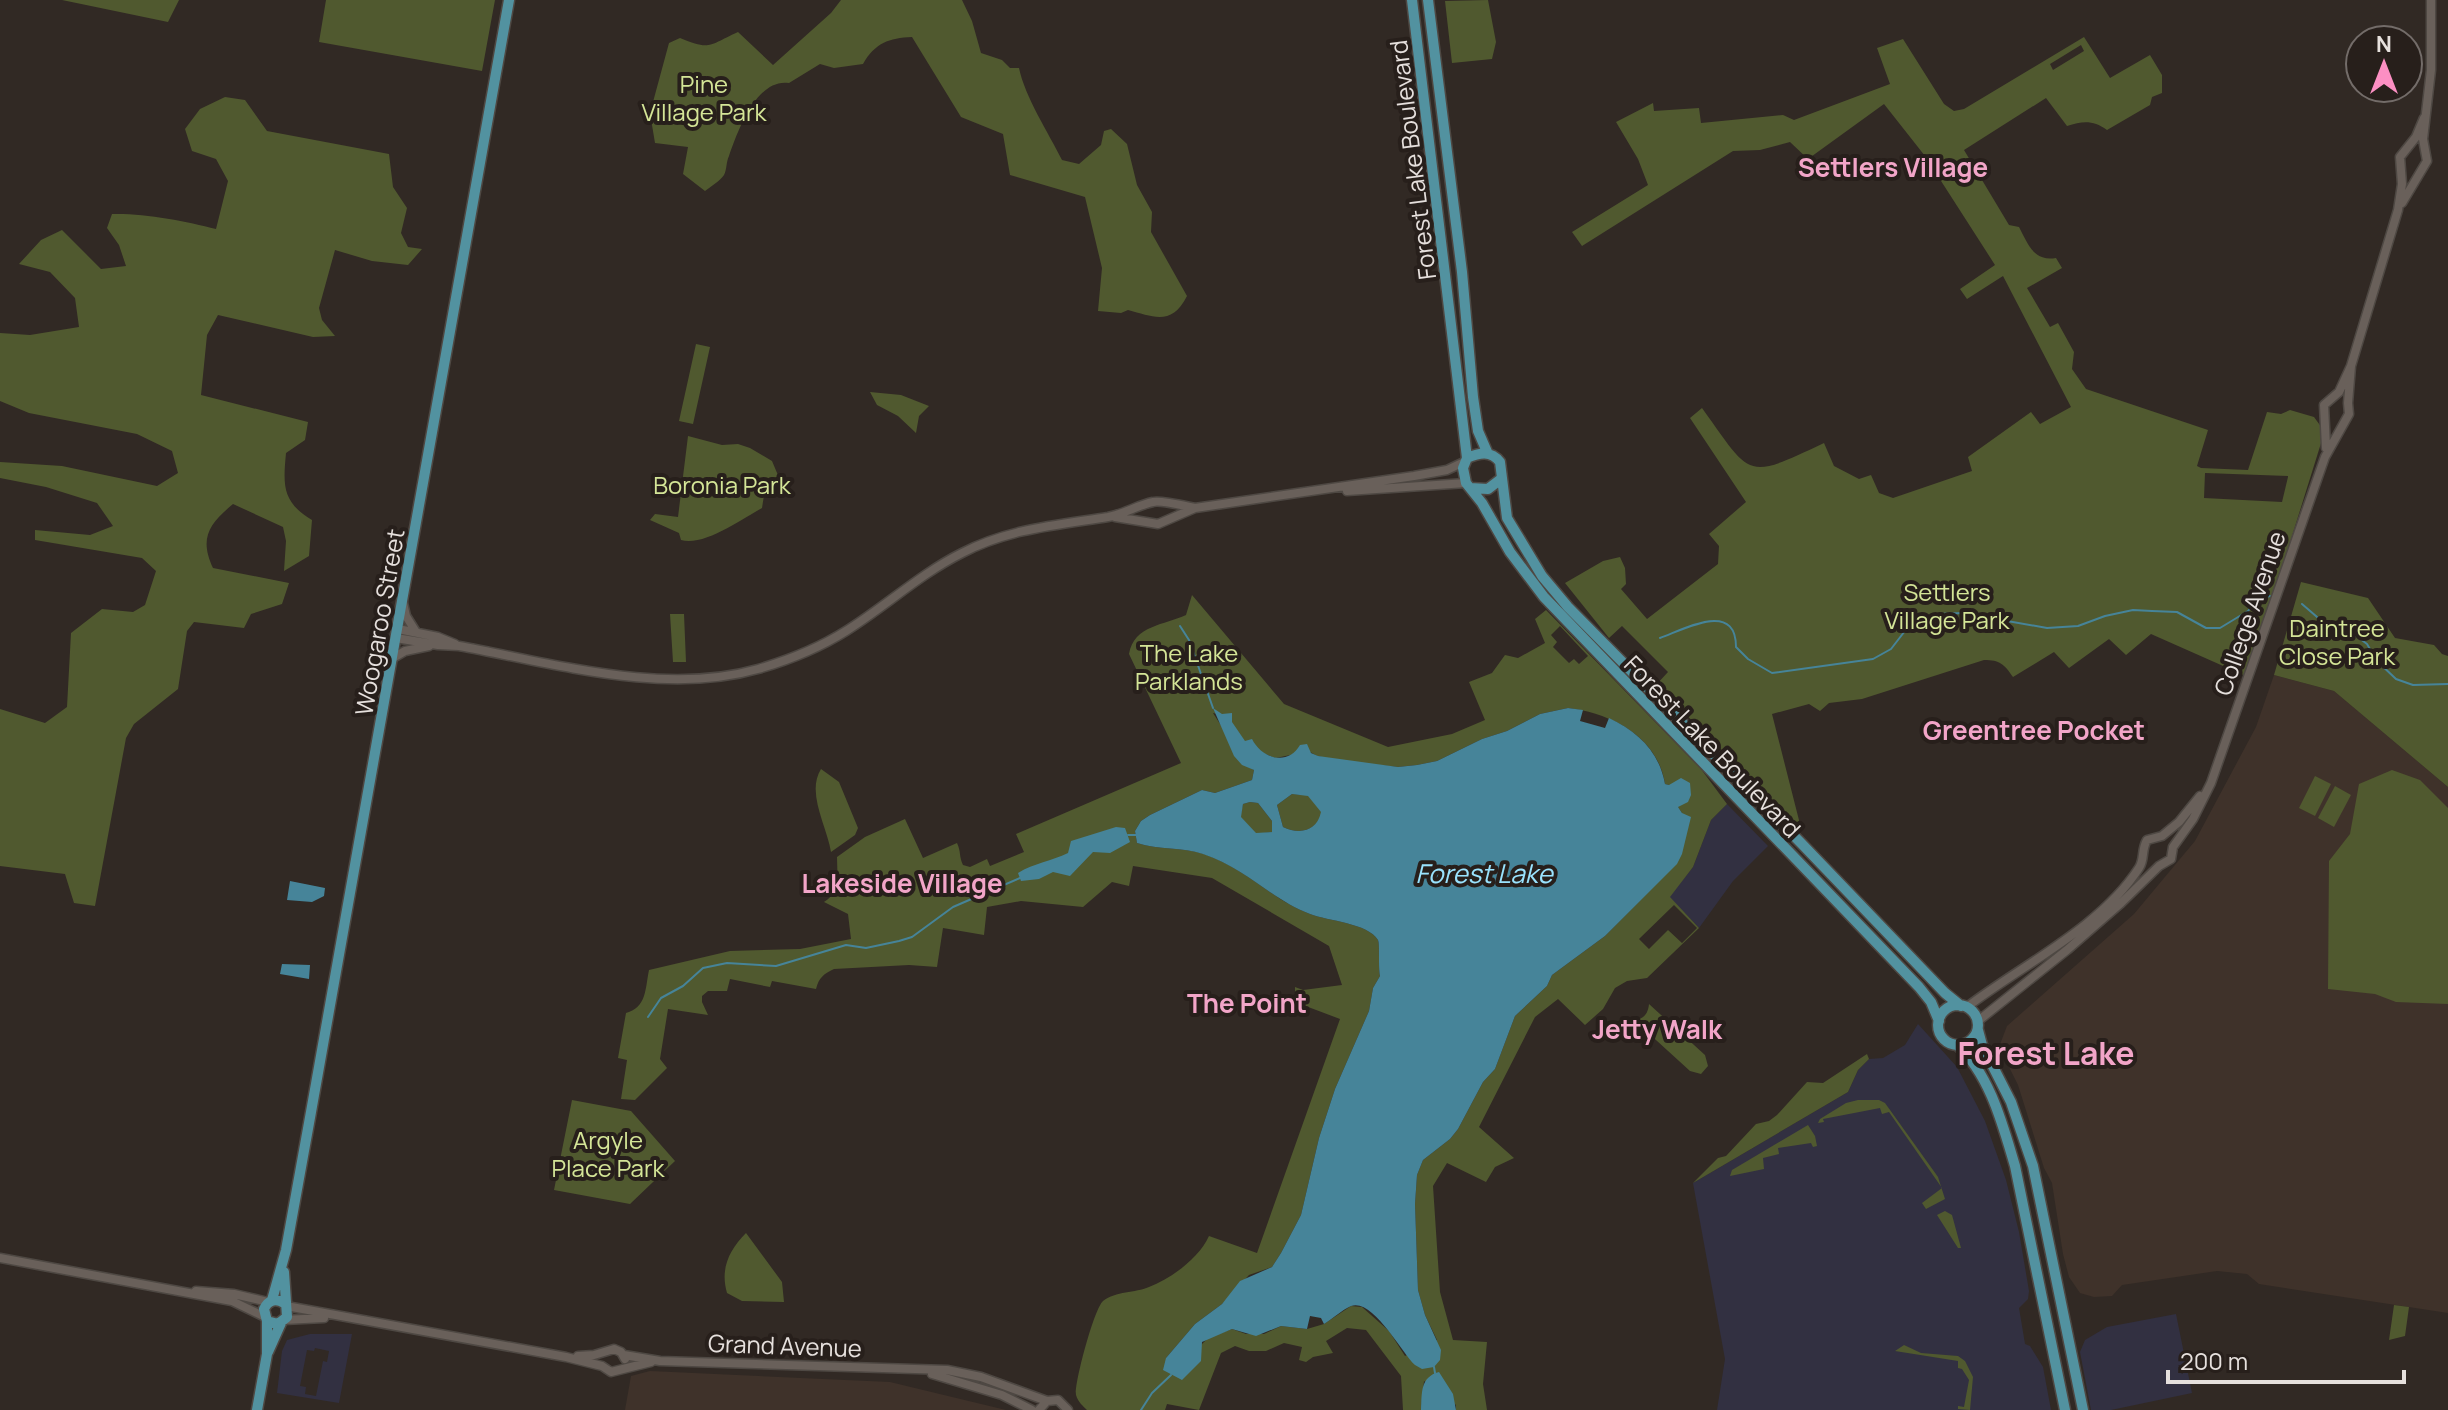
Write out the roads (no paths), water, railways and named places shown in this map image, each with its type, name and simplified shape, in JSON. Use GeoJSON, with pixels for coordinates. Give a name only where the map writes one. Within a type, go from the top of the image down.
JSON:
{"type":"FeatureCollection","features":[{"type":"Feature","properties":{"kind":"main road","name":"Woogaroo Street"},"geometry":{"type":"LineString","coordinates":[[278,1303],[509,0]]}},
{"type":"Feature","properties":{"kind":"main road","name":"Forest Lake Boulevard"},"geometry":{"type":"LineString","coordinates":[[1412,0],[1466,460]]}},
{"type":"Feature","properties":{"kind":"main road","name":"Forest Lake Boulevard"},"geometry":{"type":"LineString","coordinates":[[1428,0],[1463,279],[1474,408],[1478,431],[1488,454]]}},
{"type":"Feature","properties":{"kind":"main road"},"geometry":{"type":"LineString","coordinates":[[1488,454],[1500,462],[1501,479],[1488,489],[1468,485],[1463,473],[1466,460],[1488,454]]}},
{"type":"Feature","properties":{"kind":"main road","name":"Forest Lake Boulevard"},"geometry":{"type":"LineString","coordinates":[[1501,479],[1507,518],[1542,576],[1919,987],[1931,1002],[1939,1021]]}},
{"type":"Feature","properties":{"kind":"main road","name":"Forest Lake Boulevard"},"geometry":{"type":"LineString","coordinates":[[1468,485],[1510,552],[1544,597],[1791,844],[1945,993],[1964,1007]]}},
{"type":"Feature","properties":{"kind":"main road"},"geometry":{"type":"LineString","coordinates":[[2065,1410],[2029,1228],[2005,1131],[1971,1059],[1957,1045],[1943,1038],[1939,1021],[1945,1011],[1964,1007],[1978,1025],[1982,1045],[2011,1102],[2033,1166],[2083,1410]]}},
{"type":"Feature","properties":{"kind":"main road"},"geometry":{"type":"LineString","coordinates":[[1957,1045],[1968,1043],[1978,1025]]}},
{"type":"Feature","properties":{"kind":"main road","name":"Woogaroo Street"},"geometry":{"type":"LineString","coordinates":[[257,1410],[267,1354],[264,1309],[278,1303]]}},
{"type":"Feature","properties":{"kind":"main road","name":"Woogaroo Street"},"geometry":{"type":"LineString","coordinates":[[267,1354],[288,1314],[278,1303]]}},
{"type":"Feature","properties":{"kind":"main road"},"geometry":{"type":"LineString","coordinates":[[266,1319],[274,1324],[283,1322]]}},
{"type":"Feature","properties":{"kind":"street","name":"College Avenue"},"geometry":{"type":"LineString","coordinates":[[2398,210],[2427,161],[2423,149],[2431,70],[2431,0]]}},
{"type":"Feature","properties":{"kind":"street","name":"College Avenue"},"geometry":{"type":"LineString","coordinates":[[2325,457],[2326,420],[2322,411],[2324,405],[2339,392],[2351,366],[2398,210],[2400,157],[2416,137],[2424,118]]}},
{"type":"Feature","properties":{"kind":"street"},"geometry":{"type":"LineString","coordinates":[[2408,147],[2416,145],[2423,149]]}},
{"type":"Feature","properties":{"kind":"street"},"geometry":{"type":"LineString","coordinates":[[2402,166],[2409,172],[2420,171]]}},
{"type":"Feature","properties":{"kind":"street","name":"College Avenue"},"geometry":{"type":"LineString","coordinates":[[1978,1025],[2159,866],[2171,859],[2173,847],[2193,819],[2211,783],[2325,457],[2349,414],[2351,366]]}},
{"type":"Feature","properties":{"kind":"street"},"geometry":{"type":"LineString","coordinates":[[2333,397],[2343,398],[2348,403]]}},
{"type":"Feature","properties":{"kind":"street"},"geometry":{"type":"LineString","coordinates":[[2326,420],[2334,424],[2344,422]]}},
{"type":"Feature","properties":{"kind":"street"},"geometry":{"type":"LineString","coordinates":[[1111,516],[1147,521],[1154,525],[1195,508],[1436,472],[1466,460]]}},
{"type":"Feature","properties":{"kind":"street"},"geometry":{"type":"LineString","coordinates":[[1323,491],[1373,491],[1446,482],[1468,485]]}},
{"type":"Feature","properties":{"kind":"street"},"geometry":{"type":"LineString","coordinates":[[393,658],[405,651],[438,645],[650,679],[720,676],[755,670],[793,658],[844,632],[939,565],[992,539],[1048,525],[1111,516],[1147,506],[1154,501],[1195,508]]}},
{"type":"Feature","properties":{"kind":"street"},"geometry":{"type":"LineString","coordinates":[[1162,503],[1167,511],[1165,520]]}},
{"type":"Feature","properties":{"kind":"street"},"geometry":{"type":"LineString","coordinates":[[1147,506],[1144,514],[1147,521]]}},
{"type":"Feature","properties":{"kind":"street"},"geometry":{"type":"LineString","coordinates":[[403,603],[410,625],[417,633]]}},
{"type":"Feature","properties":{"kind":"street"},"geometry":{"type":"LineString","coordinates":[[397,633],[438,637],[459,646]]}},
{"type":"Feature","properties":{"kind":"street"},"geometry":{"type":"LineString","coordinates":[[397,633],[438,645]]}},
{"type":"Feature","properties":{"kind":"street","name":"College Avenue"},"geometry":{"type":"LineString","coordinates":[[1964,1007],[2047,954],[2109,903],[2139,868],[2147,840],[2162,836],[2179,822],[2211,783]]}},
{"type":"Feature","properties":{"kind":"street"},"geometry":{"type":"LineString","coordinates":[[2162,836],[2173,847]]}},
{"type":"Feature","properties":{"kind":"street"},"geometry":{"type":"LineString","coordinates":[[2144,857],[2150,864],[2159,866]]}},
{"type":"Feature","properties":{"kind":"street"},"geometry":{"type":"LineString","coordinates":[[0,1258],[232,1301],[266,1319]]}},
{"type":"Feature","properties":{"kind":"street","name":"Grand Avenue"},"geometry":{"type":"LineString","coordinates":[[187,1291],[234,1294],[336,1317],[566,1357],[602,1366],[611,1372],[660,1361]]}},
{"type":"Feature","properties":{"kind":"street","name":"Grand Avenue"},"geometry":{"type":"LineString","coordinates":[[283,1322],[336,1317]]}},
{"type":"Feature","properties":{"kind":"street","name":"Grand Avenue"},"geometry":{"type":"LineString","coordinates":[[566,1357],[614,1349],[624,1355],[660,1361],[947,1370],[981,1377],[1047,1401],[1058,1400],[1067,1410]]}},
{"type":"Feature","properties":{"kind":"street"},"geometry":{"type":"LineString","coordinates":[[602,1366],[604,1353]]}},
{"type":"Feature","properties":{"kind":"street"},"geometry":{"type":"LineString","coordinates":[[623,1368],[624,1355]]}},
{"type":"Feature","properties":{"kind":"street","name":"Grand Avenue"},"geometry":{"type":"LineString","coordinates":[[910,1370],[972,1384],[1032,1410]]}},
{"type":"Feature","properties":{"kind":"street"},"geometry":{"type":"LineString","coordinates":[[1039,1410],[1047,1401]]}},
{"type":"Feature","properties":{"kind":"water","name":"Forest Lake"},"geometry":{"type":"Polygon","coordinates":[[[1213,708],[1222,714],[1232,713],[1232,722],[1245,741],[1252,739],[1268,755],[1282,758],[1295,752],[1300,745],[1307,744],[1311,753],[1318,756],[1398,767],[1437,761],[1540,714],[1568,708],[1583,710],[1580,721],[1605,728],[1609,718],[1638,736],[1658,762],[1665,784],[1681,778],[1690,783],[1688,802],[1678,807],[1691,817],[1677,864],[1605,936],[1552,975],[1547,986],[1515,1016],[1495,1069],[1483,1082],[1458,1129],[1423,1160],[1417,1175],[1415,1204],[1418,1290],[1425,1315],[1441,1350],[1440,1360],[1434,1367],[1422,1369],[1415,1365],[1377,1318],[1368,1310],[1351,1306],[1324,1324],[1321,1318],[1310,1316],[1307,1329],[1281,1326],[1256,1336],[1232,1329],[1202,1342],[1201,1361],[1182,1380],[1163,1370],[1166,1358],[1195,1324],[1222,1304],[1240,1281],[1272,1267],[1281,1253],[1301,1215],[1319,1138],[1335,1089],[1369,1011],[1373,988],[1380,976],[1378,940],[1366,930],[1296,908],[1233,867],[1203,854],[1137,843],[1135,831],[1141,821],[1150,815],[1202,790],[1215,793],[1252,780],[1254,770],[1242,765],[1234,756],[1213,708]],[[1292,794],[1277,805],[1283,827],[1307,830],[1316,823],[1321,812],[1308,796],[1292,794]],[[1258,803],[1243,804],[1241,817],[1256,833],[1272,832],[1272,821],[1258,803]]]}},
{"type":"Feature","properties":{"kind":"water"},"geometry":{"type":"Polygon","coordinates":[[[1116,827],[1125,828],[1130,842],[1110,853],[1093,852],[1070,876],[1053,872],[1039,879],[1021,881],[1018,873],[1068,853],[1071,841],[1116,827]]]}},
{"type":"Feature","properties":{"kind":"water"},"geometry":{"type":"Polygon","coordinates":[[[290,881],[325,888],[324,896],[312,902],[287,900],[290,881]]]}},
{"type":"Feature","properties":{"kind":"water"},"geometry":{"type":"Polygon","coordinates":[[[282,964],[310,965],[309,979],[280,974],[282,964]]]}},
{"type":"Feature","properties":{"kind":"water"},"geometry":{"type":"Polygon","coordinates":[[[1439,1372],[1453,1394],[1456,1410],[1421,1410],[1425,1382],[1439,1372]]]}},
{"type":"Feature","properties":{"kind":"waterway"},"geometry":{"type":"LineString","coordinates":[[1660,638],[1695,624],[1719,621],[1728,624],[1734,633],[1736,647],[1748,659],[1772,673],[1873,659],[1891,649],[1908,627],[1925,617],[1938,614],[1962,613],[2047,628],[2078,626],[2133,610],[2177,612],[2206,628],[2220,628],[2248,611],[2257,599],[2270,596]]}},
{"type":"Feature","properties":{"kind":"waterway"},"geometry":{"type":"LineString","coordinates":[[2302,604],[2324,623],[2355,635],[2367,644],[2377,661],[2396,679],[2413,685],[2448,684]]}},
{"type":"Feature","properties":{"kind":"waterway"},"geometry":{"type":"LineString","coordinates":[[1180,626],[1189,640],[1213,708]]}},
{"type":"Feature","properties":{"kind":"waterway"},"geometry":{"type":"LineString","coordinates":[[1128,835],[1136,835]]}},
{"type":"Feature","properties":{"kind":"waterway"},"geometry":{"type":"LineString","coordinates":[[648,1017],[661,998],[683,986],[703,968],[727,963],[776,966],[846,945],[866,948],[899,941],[912,937],[953,907],[1020,878]]}},
{"type":"Feature","properties":{"kind":"waterway"},"geometry":{"type":"LineString","coordinates":[[1434,1367],[1435,1373]]}},
{"type":"Feature","properties":{"kind":"waterway"},"geometry":{"type":"LineString","coordinates":[[1141,1410],[1152,1393],[1171,1375]]}},
{"type":"Feature","properties":{"kind":"district","name":"Settlers Village"},"geometry":{"type":"Point","coordinates":[1893,167]}},
{"type":"Feature","properties":{"kind":"district","name":"Greentree Pocket"},"geometry":{"type":"Point","coordinates":[2034,730]}},
{"type":"Feature","properties":{"kind":"district","name":"Lakeside Village"},"geometry":{"type":"Point","coordinates":[902,883]}},
{"type":"Feature","properties":{"kind":"district","name":"The Point"},"geometry":{"type":"Point","coordinates":[1247,1003]}},
{"type":"Feature","properties":{"kind":"district","name":"Jetty Walk"},"geometry":{"type":"Point","coordinates":[1657,1029]}},
{"type":"Feature","properties":{"kind":"district","name":"Forest Lake"},"geometry":{"type":"Point","coordinates":[2046,1053]}},
{"type":"Feature","properties":{"kind":"park label","name":"Pine Village Park"},"geometry":{"type":"Point","coordinates":[704,97]}},
{"type":"Feature","properties":{"kind":"park label","name":"Boronia Park"},"geometry":{"type":"Point","coordinates":[722,484]}},
{"type":"Feature","properties":{"kind":"park label","name":"Settlers Village Park"},"geometry":{"type":"Point","coordinates":[1947,605]}},
{"type":"Feature","properties":{"kind":"park label","name":"Daintree Close Park"},"geometry":{"type":"Point","coordinates":[2337,641]}},
{"type":"Feature","properties":{"kind":"park label","name":"The Lake Parklands"},"geometry":{"type":"Point","coordinates":[1189,666]}},
{"type":"Feature","properties":{"kind":"park label","name":"Argyle Place Park"},"geometry":{"type":"Point","coordinates":[608,1153]}}]}
